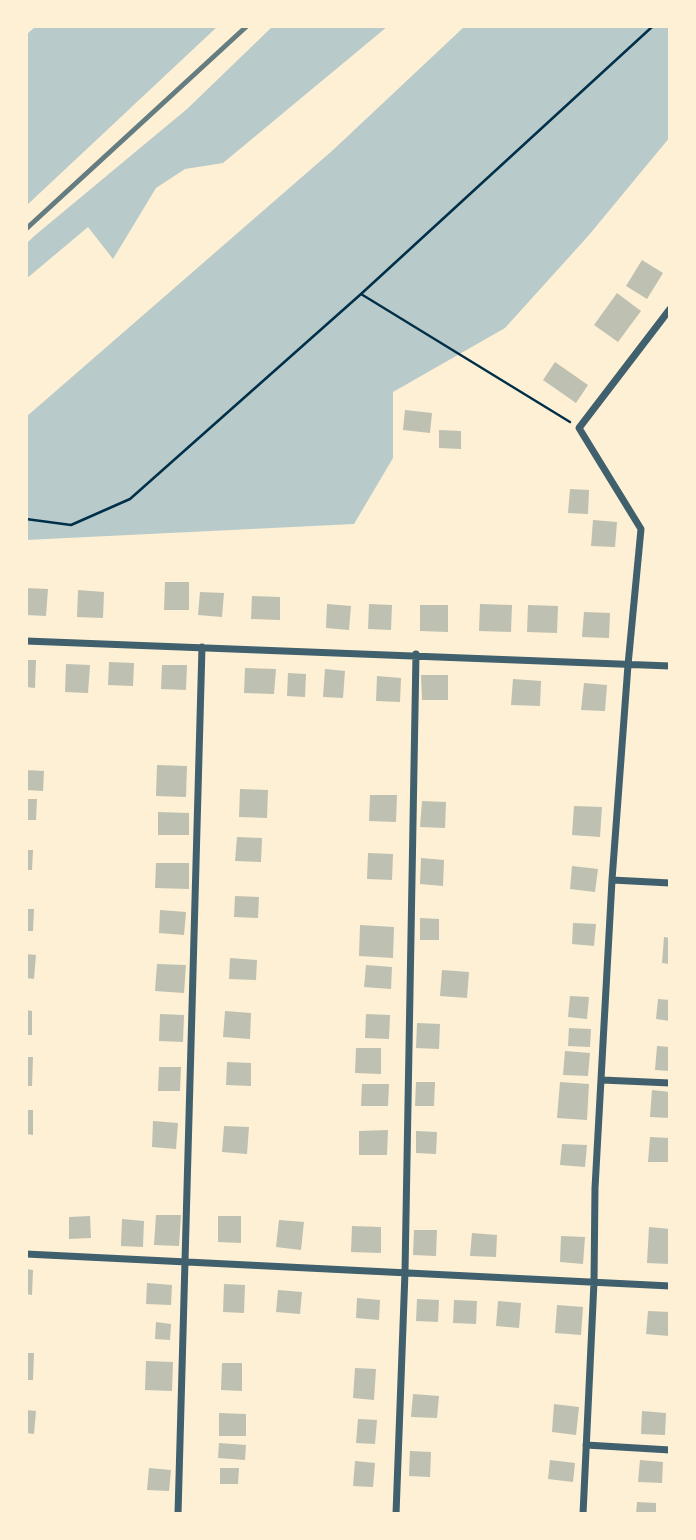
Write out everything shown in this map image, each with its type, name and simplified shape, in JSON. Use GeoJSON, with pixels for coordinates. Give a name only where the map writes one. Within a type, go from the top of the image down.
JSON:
{"type":"FeatureCollection","features":[{"type":"Feature","properties":{"kind":"street"},"geometry":{"type":"LineString","coordinates":[[583,1514],[594,1282],[595,1188],[612,880],[641,529],[579,428],[670,309]]}},
{"type":"Feature","properties":{"kind":"street"},"geometry":{"type":"LineString","coordinates":[[26,641],[416,654],[670,666]]}},
{"type":"Feature","properties":{"kind":"street"},"geometry":{"type":"LineString","coordinates":[[178,1514],[202,647]]}},
{"type":"Feature","properties":{"kind":"street"},"geometry":{"type":"LineString","coordinates":[[396,1514],[405,1272],[416,654]]}},
{"type":"Feature","properties":{"kind":"street"},"geometry":{"type":"LineString","coordinates":[[612,880],[670,883]]}},
{"type":"Feature","properties":{"kind":"street"},"geometry":{"type":"LineString","coordinates":[[602,1080],[670,1083]]}},
{"type":"Feature","properties":{"kind":"street"},"geometry":{"type":"LineString","coordinates":[[26,1254],[670,1286]]}},
{"type":"Feature","properties":{"kind":"street"},"geometry":{"type":"LineString","coordinates":[[586,1446],[670,1450]]}},
{"type":"Feature","properties":{"kind":"path"},"geometry":{"type":"LineString","coordinates":[[26,519],[71,526],[130,499],[361,293],[653,26]]}},
{"type":"Feature","properties":{"kind":"path"},"geometry":{"type":"LineString","coordinates":[[361,293],[579,428]]}},
{"type":"Feature","properties":{"kind":"shaded area"},"geometry":{"type":"Polygon","coordinates":[[[36,26],[218,26],[26,206],[26,35],[36,26]]]}},
{"type":"Feature","properties":{"kind":"shaded area"},"geometry":{"type":"Polygon","coordinates":[[[273,26],[388,26],[223,163],[185,169],[156,188],[113,259],[88,227],[26,279],[26,244],[187,109],[273,26]]]}},
{"type":"Feature","properties":{"kind":"shaded area"},"geometry":{"type":"Polygon","coordinates":[[[465,26],[670,26],[670,137],[589,235],[505,328],[393,392],[393,458],[354,524],[26,540],[26,417],[333,150],[465,26]]]}},
{"type":"Feature","properties":{"kind":"building"},"geometry":{"type":"Polygon","coordinates":[[[642,260],[663,273],[647,299],[626,286],[642,260]]]}},
{"type":"Feature","properties":{"kind":"building"},"geometry":{"type":"Polygon","coordinates":[[[617,293],[641,311],[618,342],[594,325],[617,293]]]}},
{"type":"Feature","properties":{"kind":"building"},"geometry":{"type":"Polygon","coordinates":[[[555,362],[588,385],[576,403],[543,380],[555,362]]]}},
{"type":"Feature","properties":{"kind":"building"},"geometry":{"type":"Polygon","coordinates":[[[405,410],[432,413],[430,433],[403,430],[405,410]]]}},
{"type":"Feature","properties":{"kind":"building"},"geometry":{"type":"Polygon","coordinates":[[[439,430],[461,431],[461,449],[439,448],[439,430]]]}},
{"type":"Feature","properties":{"kind":"building"},"geometry":{"type":"Polygon","coordinates":[[[570,489],[589,490],[588,514],[568,513],[570,489]]]}},
{"type":"Feature","properties":{"kind":"building"},"geometry":{"type":"Polygon","coordinates":[[[593,520],[617,522],[615,547],[591,546],[593,520]]]}},
{"type":"Feature","properties":{"kind":"building"},"geometry":{"type":"Polygon","coordinates":[[[165,582],[189,582],[189,610],[164,610],[165,582]]]}},
{"type":"Feature","properties":{"kind":"building"},"geometry":{"type":"Polygon","coordinates":[[[26,588],[48,589],[46,616],[26,615],[26,588]]]}},
{"type":"Feature","properties":{"kind":"building"},"geometry":{"type":"Polygon","coordinates":[[[78,590],[104,592],[103,618],[77,617],[78,590]]]}},
{"type":"Feature","properties":{"kind":"building"},"geometry":{"type":"Polygon","coordinates":[[[200,592],[224,593],[222,617],[198,615],[200,592]]]}},
{"type":"Feature","properties":{"kind":"building"},"geometry":{"type":"Polygon","coordinates":[[[252,596],[280,597],[280,620],[251,619],[252,596]]]}},
{"type":"Feature","properties":{"kind":"building"},"geometry":{"type":"Polygon","coordinates":[[[327,604],[351,606],[349,630],[326,628],[327,604]]]}},
{"type":"Feature","properties":{"kind":"building"},"geometry":{"type":"Polygon","coordinates":[[[369,604],[392,605],[391,630],[368,629],[369,604]]]}},
{"type":"Feature","properties":{"kind":"building"},"geometry":{"type":"Polygon","coordinates":[[[480,604],[512,605],[511,632],[479,631],[480,604]]]}},
{"type":"Feature","properties":{"kind":"building"},"geometry":{"type":"Polygon","coordinates":[[[420,605],[448,605],[448,632],[420,631],[420,605]]]}},
{"type":"Feature","properties":{"kind":"building"},"geometry":{"type":"Polygon","coordinates":[[[528,605],[558,606],[557,633],[527,632],[528,605]]]}},
{"type":"Feature","properties":{"kind":"building"},"geometry":{"type":"Polygon","coordinates":[[[584,612],[610,613],[609,638],[582,637],[584,612]]]}},
{"type":"Feature","properties":{"kind":"building"},"geometry":{"type":"Polygon","coordinates":[[[26,660],[36,660],[35,688],[26,687],[26,660]]]}},
{"type":"Feature","properties":{"kind":"building"},"geometry":{"type":"Polygon","coordinates":[[[109,662],[134,663],[133,686],[108,685],[109,662]]]}},
{"type":"Feature","properties":{"kind":"building"},"geometry":{"type":"Polygon","coordinates":[[[66,664],[90,665],[88,693],[65,692],[66,664]]]}},
{"type":"Feature","properties":{"kind":"building"},"geometry":{"type":"Polygon","coordinates":[[[162,665],[187,665],[186,690],[161,689],[162,665]]]}},
{"type":"Feature","properties":{"kind":"building"},"geometry":{"type":"Polygon","coordinates":[[[245,668],[276,669],[274,694],[244,693],[245,668]]]}},
{"type":"Feature","properties":{"kind":"building"},"geometry":{"type":"Polygon","coordinates":[[[325,669],[345,671],[343,698],[323,697],[325,669]]]}},
{"type":"Feature","properties":{"kind":"building"},"geometry":{"type":"Polygon","coordinates":[[[288,673],[306,674],[305,697],[287,696],[288,673]]]}},
{"type":"Feature","properties":{"kind":"building"},"geometry":{"type":"Polygon","coordinates":[[[421,675],[448,675],[448,700],[422,700],[421,675]]]}},
{"type":"Feature","properties":{"kind":"building"},"geometry":{"type":"Polygon","coordinates":[[[377,676],[401,678],[400,702],[376,701],[377,676]]]}},
{"type":"Feature","properties":{"kind":"building"},"geometry":{"type":"Polygon","coordinates":[[[513,679],[541,681],[540,706],[511,705],[513,679]]]}},
{"type":"Feature","properties":{"kind":"building"},"geometry":{"type":"Polygon","coordinates":[[[584,683],[607,685],[605,711],[581,710],[584,683]]]}},
{"type":"Feature","properties":{"kind":"building"},"geometry":{"type":"Polygon","coordinates":[[[157,765],[187,766],[186,797],[156,796],[157,765]]]}},
{"type":"Feature","properties":{"kind":"building"},"geometry":{"type":"Polygon","coordinates":[[[26,770],[44,771],[43,791],[26,790],[26,770]]]}},
{"type":"Feature","properties":{"kind":"building"},"geometry":{"type":"Polygon","coordinates":[[[240,789],[268,790],[267,818],[239,817],[240,789]]]}},
{"type":"Feature","properties":{"kind":"building"},"geometry":{"type":"Polygon","coordinates":[[[370,795],[397,795],[396,822],[369,821],[370,795]]]}},
{"type":"Feature","properties":{"kind":"building"},"geometry":{"type":"Polygon","coordinates":[[[26,799],[37,799],[36,820],[26,820],[26,799]]]}},
{"type":"Feature","properties":{"kind":"building"},"geometry":{"type":"Polygon","coordinates":[[[422,801],[446,802],[445,828],[420,827],[422,801]]]}},
{"type":"Feature","properties":{"kind":"building"},"geometry":{"type":"Polygon","coordinates":[[[574,806],[602,807],[600,837],[572,835],[574,806]]]}},
{"type":"Feature","properties":{"kind":"building"},"geometry":{"type":"Polygon","coordinates":[[[158,812],[189,813],[189,835],[158,835],[158,812]]]}},
{"type":"Feature","properties":{"kind":"building"},"geometry":{"type":"Polygon","coordinates":[[[237,837],[262,838],[261,862],[235,861],[237,837]]]}},
{"type":"Feature","properties":{"kind":"building"},"geometry":{"type":"Polygon","coordinates":[[[26,850],[33,850],[32,870],[26,870],[26,850]]]}},
{"type":"Feature","properties":{"kind":"building"},"geometry":{"type":"Polygon","coordinates":[[[368,853],[393,854],[392,880],[367,879],[368,853]]]}},
{"type":"Feature","properties":{"kind":"building"},"geometry":{"type":"Polygon","coordinates":[[[421,858],[444,860],[443,886],[420,884],[421,858]]]}},
{"type":"Feature","properties":{"kind":"building"},"geometry":{"type":"Polygon","coordinates":[[[156,863],[189,863],[189,889],[155,888],[156,863]]]}},
{"type":"Feature","properties":{"kind":"building"},"geometry":{"type":"Polygon","coordinates":[[[572,866],[598,869],[595,892],[570,889],[572,866]]]}},
{"type":"Feature","properties":{"kind":"building"},"geometry":{"type":"Polygon","coordinates":[[[235,896],[259,897],[258,918],[234,917],[235,896]]]}},
{"type":"Feature","properties":{"kind":"building"},"geometry":{"type":"Polygon","coordinates":[[[26,909],[34,909],[33,931],[26,931],[26,909]]]}},
{"type":"Feature","properties":{"kind":"building"},"geometry":{"type":"Polygon","coordinates":[[[160,910],[186,912],[184,935],[159,933],[160,910]]]}},
{"type":"Feature","properties":{"kind":"building"},"geometry":{"type":"Polygon","coordinates":[[[420,918],[439,919],[439,940],[420,940],[420,918]]]}},
{"type":"Feature","properties":{"kind":"building"},"geometry":{"type":"Polygon","coordinates":[[[573,923],[596,924],[594,946],[572,944],[573,923]]]}},
{"type":"Feature","properties":{"kind":"building"},"geometry":{"type":"Polygon","coordinates":[[[360,925],[394,927],[393,958],[359,956],[360,925]]]}},
{"type":"Feature","properties":{"kind":"building"},"geometry":{"type":"Polygon","coordinates":[[[664,937],[670,938],[670,964],[662,963],[664,937]]]}},
{"type":"Feature","properties":{"kind":"building"},"geometry":{"type":"Polygon","coordinates":[[[26,954],[36,955],[34,979],[26,978],[26,954]]]}},
{"type":"Feature","properties":{"kind":"building"},"geometry":{"type":"Polygon","coordinates":[[[230,958],[257,960],[256,980],[229,979],[230,958]]]}},
{"type":"Feature","properties":{"kind":"building"},"geometry":{"type":"Polygon","coordinates":[[[157,964],[186,965],[184,993],[155,991],[157,964]]]}},
{"type":"Feature","properties":{"kind":"building"},"geometry":{"type":"Polygon","coordinates":[[[366,965],[392,967],[391,989],[364,987],[366,965]]]}},
{"type":"Feature","properties":{"kind":"building"},"geometry":{"type":"Polygon","coordinates":[[[442,970],[469,972],[467,998],[440,996],[442,970]]]}},
{"type":"Feature","properties":{"kind":"building"},"geometry":{"type":"Polygon","coordinates":[[[570,996],[589,997],[587,1019],[568,1017],[570,996]]]}},
{"type":"Feature","properties":{"kind":"building"},"geometry":{"type":"Polygon","coordinates":[[[658,999],[670,1000],[670,1021],[656,1019],[658,999]]]}},
{"type":"Feature","properties":{"kind":"building"},"geometry":{"type":"Polygon","coordinates":[[[26,1010],[32,1011],[32,1035],[26,1035],[26,1010]]]}},
{"type":"Feature","properties":{"kind":"building"},"geometry":{"type":"Polygon","coordinates":[[[225,1011],[251,1013],[250,1039],[223,1037],[225,1011]]]}},
{"type":"Feature","properties":{"kind":"building"},"geometry":{"type":"Polygon","coordinates":[[[160,1014],[184,1015],[183,1042],[159,1041],[160,1014]]]}},
{"type":"Feature","properties":{"kind":"building"},"geometry":{"type":"Polygon","coordinates":[[[366,1014],[390,1015],[389,1039],[365,1038],[366,1014]]]}},
{"type":"Feature","properties":{"kind":"building"},"geometry":{"type":"Polygon","coordinates":[[[417,1023],[440,1024],[439,1049],[416,1048],[417,1023]]]}},
{"type":"Feature","properties":{"kind":"building"},"geometry":{"type":"Polygon","coordinates":[[[569,1028],[591,1029],[590,1047],[568,1046],[569,1028]]]}},
{"type":"Feature","properties":{"kind":"building"},"geometry":{"type":"Polygon","coordinates":[[[657,1046],[670,1047],[670,1071],[655,1070],[657,1046]]]}},
{"type":"Feature","properties":{"kind":"building"},"geometry":{"type":"Polygon","coordinates":[[[356,1048],[381,1048],[381,1074],[355,1073],[356,1048]]]}},
{"type":"Feature","properties":{"kind":"building"},"geometry":{"type":"Polygon","coordinates":[[[565,1051],[590,1053],[588,1076],[563,1075],[565,1051]]]}},
{"type":"Feature","properties":{"kind":"building"},"geometry":{"type":"Polygon","coordinates":[[[26,1057],[33,1057],[32,1086],[26,1086],[26,1057]]]}},
{"type":"Feature","properties":{"kind":"building"},"geometry":{"type":"Polygon","coordinates":[[[227,1062],[251,1063],[251,1086],[226,1085],[227,1062]]]}},
{"type":"Feature","properties":{"kind":"building"},"geometry":{"type":"Polygon","coordinates":[[[159,1067],[181,1067],[180,1091],[158,1091],[159,1067]]]}},
{"type":"Feature","properties":{"kind":"building"},"geometry":{"type":"Polygon","coordinates":[[[416,1082],[435,1082],[434,1106],[415,1106],[416,1082]]]}},
{"type":"Feature","properties":{"kind":"building"},"geometry":{"type":"Polygon","coordinates":[[[560,1082],[589,1084],[587,1120],[557,1118],[560,1082]]]}},
{"type":"Feature","properties":{"kind":"building"},"geometry":{"type":"Polygon","coordinates":[[[362,1084],[389,1084],[388,1106],[361,1106],[362,1084]]]}},
{"type":"Feature","properties":{"kind":"building"},"geometry":{"type":"Polygon","coordinates":[[[652,1090],[670,1092],[670,1118],[650,1117],[652,1090]]]}},
{"type":"Feature","properties":{"kind":"building"},"geometry":{"type":"Polygon","coordinates":[[[26,1110],[33,1110],[33,1135],[26,1134],[26,1110]]]}},
{"type":"Feature","properties":{"kind":"building"},"geometry":{"type":"Polygon","coordinates":[[[153,1121],[178,1123],[176,1149],[152,1147],[153,1121]]]}},
{"type":"Feature","properties":{"kind":"building"},"geometry":{"type":"Polygon","coordinates":[[[224,1126],[249,1127],[247,1154],[222,1152],[224,1126]]]}},
{"type":"Feature","properties":{"kind":"building"},"geometry":{"type":"Polygon","coordinates":[[[388,1130],[387,1155],[359,1155],[359,1131],[388,1130]]]}},
{"type":"Feature","properties":{"kind":"building"},"geometry":{"type":"Polygon","coordinates":[[[416,1131],[437,1132],[436,1154],[416,1153],[416,1131]]]}},
{"type":"Feature","properties":{"kind":"building"},"geometry":{"type":"Polygon","coordinates":[[[650,1137],[670,1138],[670,1162],[648,1162],[650,1137]]]}},
{"type":"Feature","properties":{"kind":"building"},"geometry":{"type":"Polygon","coordinates":[[[562,1144],[587,1145],[585,1167],[560,1165],[562,1144]]]}},
{"type":"Feature","properties":{"kind":"building"},"geometry":{"type":"Polygon","coordinates":[[[156,1215],[181,1215],[179,1246],[154,1245],[156,1215]]]}},
{"type":"Feature","properties":{"kind":"building"},"geometry":{"type":"Polygon","coordinates":[[[90,1216],[91,1238],[69,1239],[69,1217],[90,1216]]]}},
{"type":"Feature","properties":{"kind":"building"},"geometry":{"type":"Polygon","coordinates":[[[218,1216],[241,1216],[241,1243],[218,1242],[218,1216]]]}},
{"type":"Feature","properties":{"kind":"building"},"geometry":{"type":"Polygon","coordinates":[[[122,1219],[144,1221],[143,1247],[121,1246],[122,1219]]]}},
{"type":"Feature","properties":{"kind":"building"},"geometry":{"type":"Polygon","coordinates":[[[279,1220],[304,1222],[301,1250],[276,1247],[279,1220]]]}},
{"type":"Feature","properties":{"kind":"building"},"geometry":{"type":"Polygon","coordinates":[[[352,1226],[381,1227],[381,1253],[351,1252],[352,1226]]]}},
{"type":"Feature","properties":{"kind":"building"},"geometry":{"type":"Polygon","coordinates":[[[649,1227],[670,1229],[670,1264],[647,1263],[649,1227]]]}},
{"type":"Feature","properties":{"kind":"building"},"geometry":{"type":"Polygon","coordinates":[[[414,1230],[437,1230],[436,1256],[413,1255],[414,1230]]]}},
{"type":"Feature","properties":{"kind":"building"},"geometry":{"type":"Polygon","coordinates":[[[472,1233],[497,1235],[496,1257],[470,1256],[472,1233]]]}},
{"type":"Feature","properties":{"kind":"building"},"geometry":{"type":"Polygon","coordinates":[[[561,1236],[585,1237],[583,1264],[560,1262],[561,1236]]]}},
{"type":"Feature","properties":{"kind":"building"},"geometry":{"type":"Polygon","coordinates":[[[26,1269],[33,1270],[32,1295],[26,1294],[26,1269]]]}},
{"type":"Feature","properties":{"kind":"building"},"geometry":{"type":"Polygon","coordinates":[[[147,1283],[172,1285],[171,1305],[146,1304],[147,1283]]]}},
{"type":"Feature","properties":{"kind":"building"},"geometry":{"type":"Polygon","coordinates":[[[224,1284],[245,1285],[244,1313],[223,1312],[224,1284]]]}},
{"type":"Feature","properties":{"kind":"building"},"geometry":{"type":"Polygon","coordinates":[[[278,1290],[302,1292],[300,1314],[276,1312],[278,1290]]]}},
{"type":"Feature","properties":{"kind":"building"},"geometry":{"type":"Polygon","coordinates":[[[357,1298],[380,1300],[379,1320],[356,1318],[357,1298]]]}},
{"type":"Feature","properties":{"kind":"building"},"geometry":{"type":"Polygon","coordinates":[[[417,1299],[439,1300],[438,1322],[416,1321],[417,1299]]]}},
{"type":"Feature","properties":{"kind":"building"},"geometry":{"type":"Polygon","coordinates":[[[454,1300],[477,1301],[476,1324],[453,1323],[454,1300]]]}},
{"type":"Feature","properties":{"kind":"building"},"geometry":{"type":"Polygon","coordinates":[[[498,1301],[521,1303],[519,1328],[496,1326],[498,1301]]]}},
{"type":"Feature","properties":{"kind":"building"},"geometry":{"type":"Polygon","coordinates":[[[557,1305],[583,1307],[581,1335],[555,1333],[557,1305]]]}},
{"type":"Feature","properties":{"kind":"building"},"geometry":{"type":"Polygon","coordinates":[[[648,1311],[670,1312],[669,1336],[646,1334],[648,1311]]]}},
{"type":"Feature","properties":{"kind":"building"},"geometry":{"type":"Polygon","coordinates":[[[156,1322],[171,1324],[170,1340],[155,1339],[156,1322]]]}},
{"type":"Feature","properties":{"kind":"building"},"geometry":{"type":"Polygon","coordinates":[[[26,1353],[34,1353],[33,1380],[26,1380],[26,1353]]]}},
{"type":"Feature","properties":{"kind":"building"},"geometry":{"type":"Polygon","coordinates":[[[146,1361],[173,1362],[172,1391],[145,1390],[146,1361]]]}},
{"type":"Feature","properties":{"kind":"building"},"geometry":{"type":"Polygon","coordinates":[[[222,1363],[242,1363],[242,1391],[221,1390],[222,1363]]]}},
{"type":"Feature","properties":{"kind":"building"},"geometry":{"type":"Polygon","coordinates":[[[355,1368],[376,1369],[374,1400],[353,1398],[355,1368]]]}},
{"type":"Feature","properties":{"kind":"building"},"geometry":{"type":"Polygon","coordinates":[[[413,1394],[439,1396],[437,1418],[411,1417],[413,1394]]]}},
{"type":"Feature","properties":{"kind":"building"},"geometry":{"type":"Polygon","coordinates":[[[554,1404],[579,1407],[576,1435],[552,1432],[554,1404]]]}},
{"type":"Feature","properties":{"kind":"building"},"geometry":{"type":"Polygon","coordinates":[[[26,1410],[36,1411],[34,1434],[26,1433],[26,1410]]]}},
{"type":"Feature","properties":{"kind":"building"},"geometry":{"type":"Polygon","coordinates":[[[642,1411],[666,1413],[665,1435],[641,1434],[642,1411]]]}},
{"type":"Feature","properties":{"kind":"building"},"geometry":{"type":"Polygon","coordinates":[[[219,1413],[246,1414],[246,1436],[219,1436],[219,1413]]]}},
{"type":"Feature","properties":{"kind":"building"},"geometry":{"type":"Polygon","coordinates":[[[358,1419],[377,1420],[375,1444],[356,1443],[358,1419]]]}},
{"type":"Feature","properties":{"kind":"building"},"geometry":{"type":"Polygon","coordinates":[[[219,1443],[246,1445],[245,1460],[218,1458],[219,1443]]]}},
{"type":"Feature","properties":{"kind":"building"},"geometry":{"type":"Polygon","coordinates":[[[410,1451],[431,1452],[430,1477],[409,1476],[410,1451]]]}},
{"type":"Feature","properties":{"kind":"building"},"geometry":{"type":"Polygon","coordinates":[[[550,1460],[575,1463],[573,1482],[548,1479],[550,1460]]]}},
{"type":"Feature","properties":{"kind":"building"},"geometry":{"type":"Polygon","coordinates":[[[640,1460],[663,1462],[662,1483],[638,1482],[640,1460]]]}},
{"type":"Feature","properties":{"kind":"building"},"geometry":{"type":"Polygon","coordinates":[[[355,1461],[375,1463],[373,1487],[353,1486],[355,1461]]]}},
{"type":"Feature","properties":{"kind":"building"},"geometry":{"type":"Polygon","coordinates":[[[149,1468],[171,1470],[169,1491],[147,1490],[149,1468]]]}},
{"type":"Feature","properties":{"kind":"building"},"geometry":{"type":"Polygon","coordinates":[[[220,1468],[239,1468],[238,1484],[220,1484],[220,1468]]]}},
{"type":"Feature","properties":{"kind":"building"},"geometry":{"type":"Polygon","coordinates":[[[637,1502],[656,1503],[656,1514],[636,1514],[637,1502]]]}},
{"type":"Feature","properties":{"kind":"railway"},"geometry":{"type":"LineString","coordinates":[[26,229],[247,26]]}}]}
